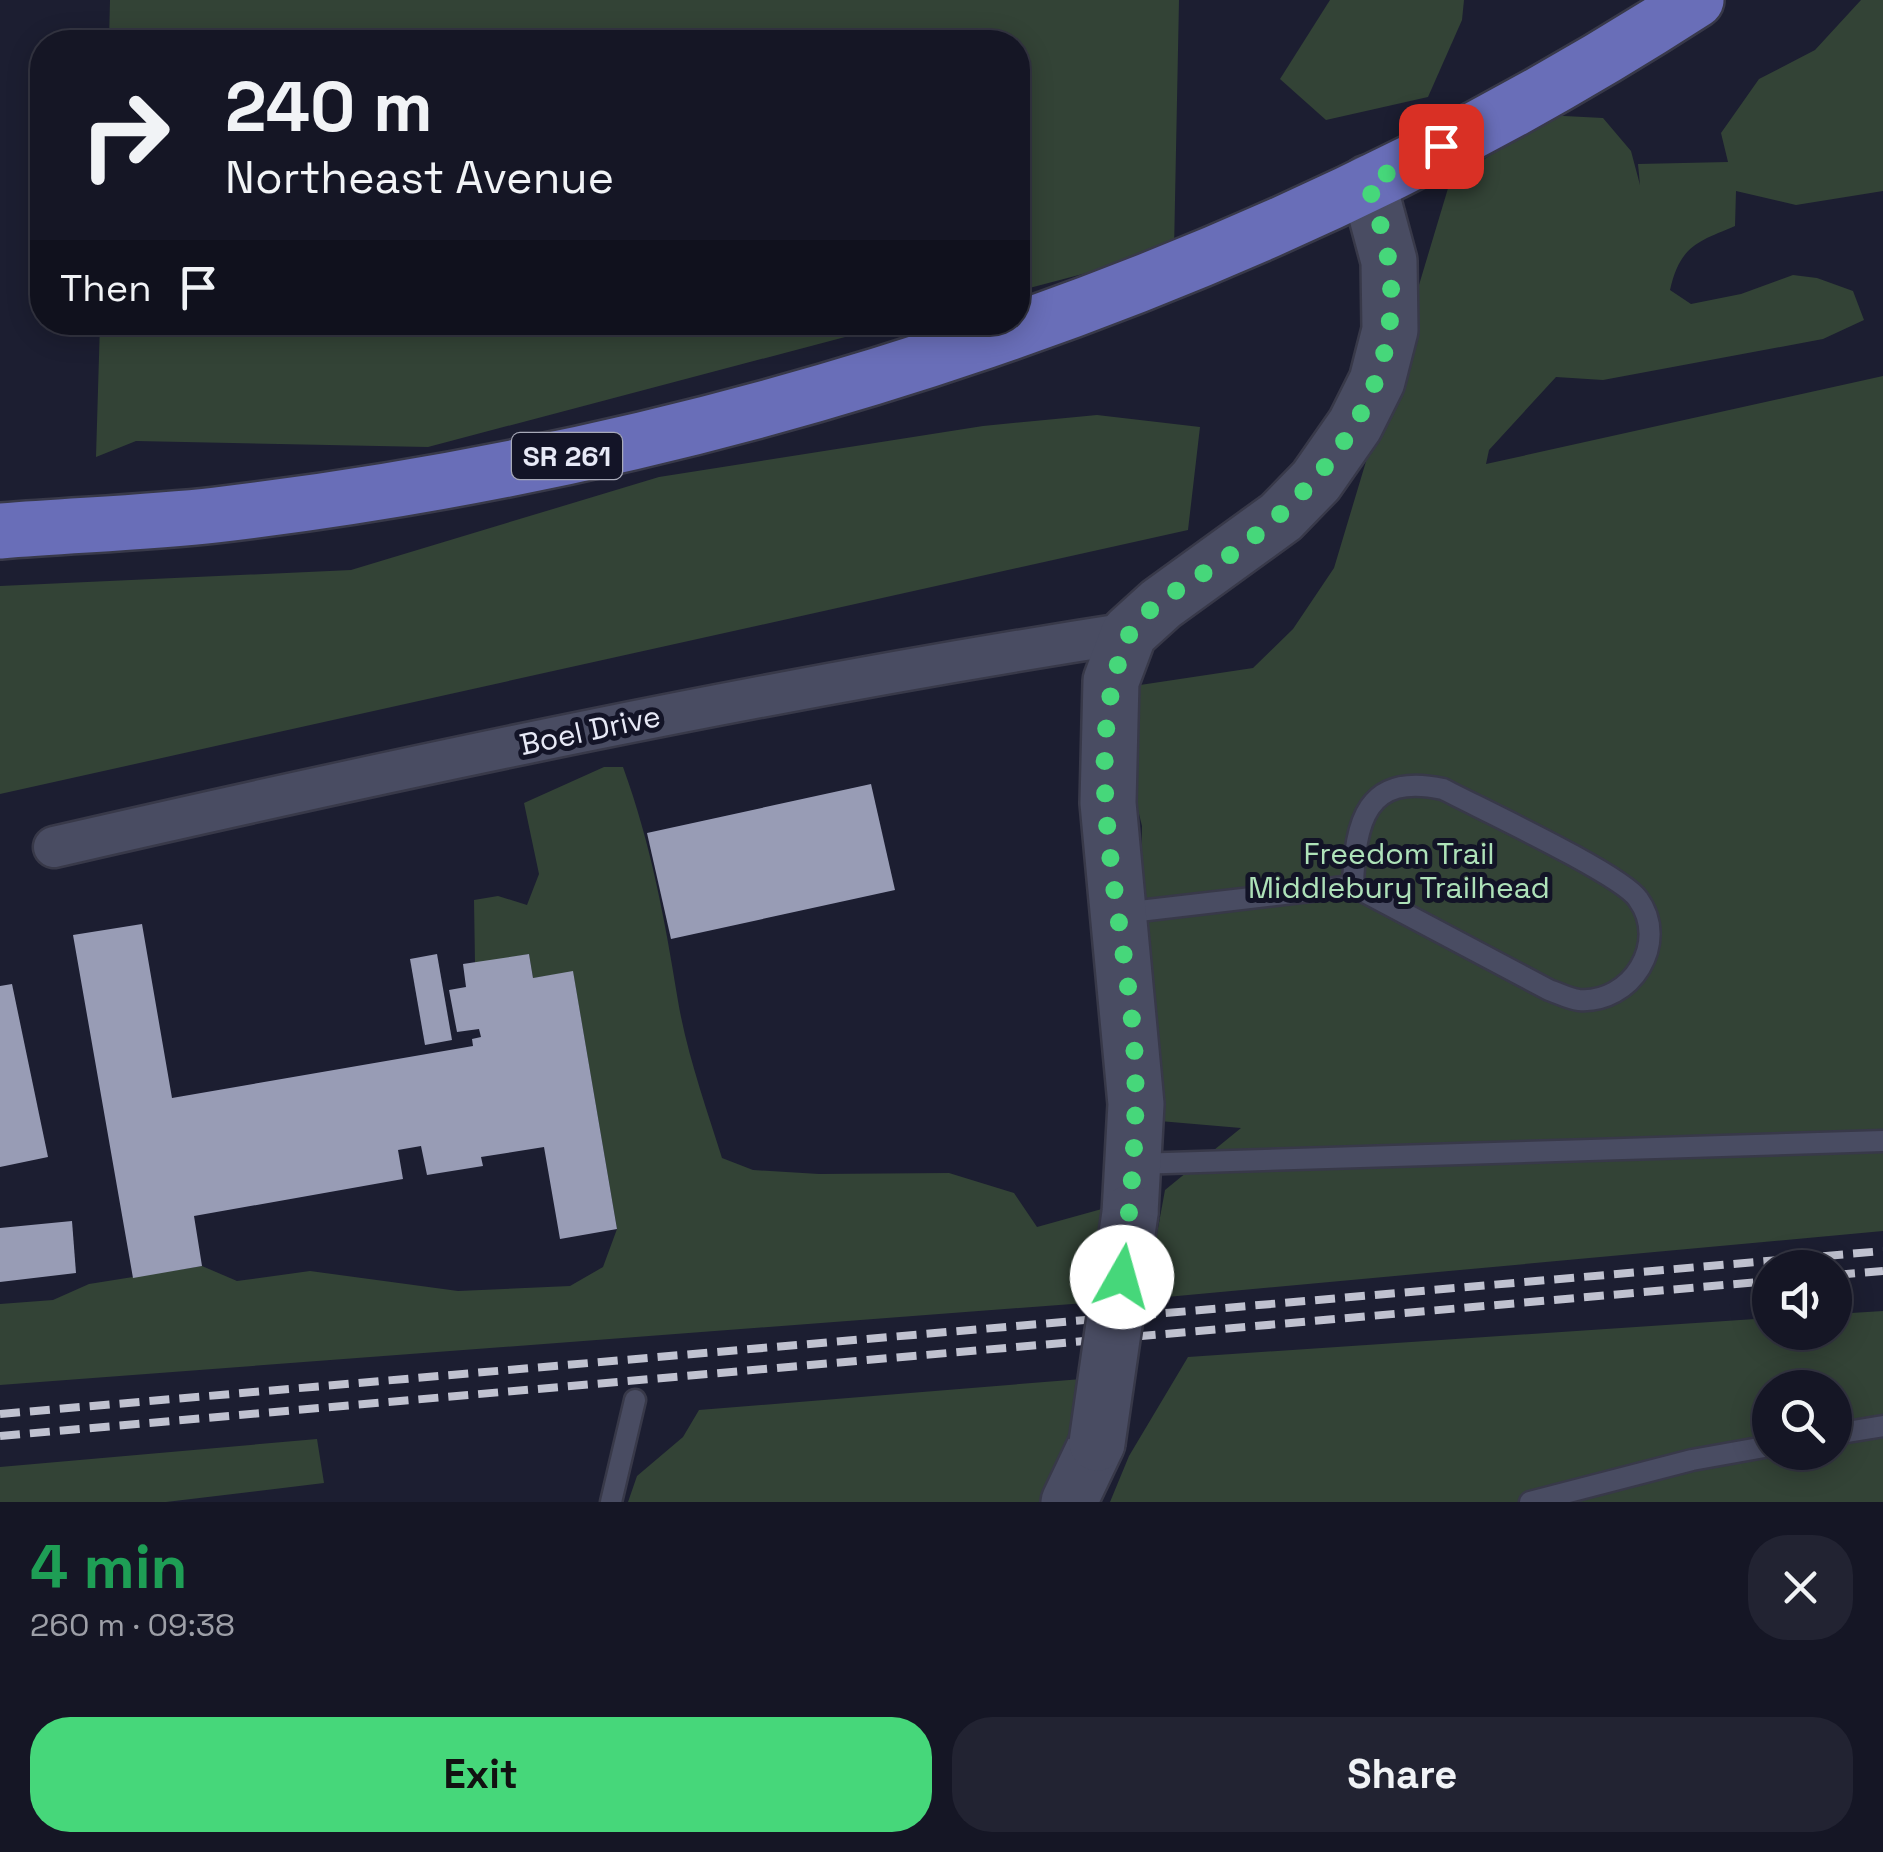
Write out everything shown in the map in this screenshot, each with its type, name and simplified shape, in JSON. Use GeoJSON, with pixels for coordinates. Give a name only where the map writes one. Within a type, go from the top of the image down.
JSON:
{"type":"FeatureCollection","features":[{"type":"Feature","properties":{"kind":"main road","name":"SR 261"},"geometry":{"type":"LineString","coordinates":[[1030,323],[1202,258],[1368,183],[1696,0]]}},
{"type":"Feature","properties":{"kind":"main road","name":"SR 261"},"geometry":{"type":"LineString","coordinates":[[0,531],[214,515],[445,480],[612,447],[810,398],[999,335]]}},
{"type":"Feature","properties":{"kind":"street"},"geometry":{"type":"LineString","coordinates":[[1069,1502],[1097,1443],[1132,1188],[1134,1047],[1106,739],[1111,681],[1130,633],[1161,604],[1280,517],[1316,480],[1355,425],[1377,381],[1390,330],[1389,261],[1368,183]]}},
{"type":"Feature","properties":{"kind":"street","name":"Boel Drive"},"geometry":{"type":"LineString","coordinates":[[54,847],[882,671],[1130,633]]}},
{"type":"Feature","properties":{"kind":"lane"},"geometry":{"type":"LineString","coordinates":[[1119,913],[1353,886],[1550,990],[1578,1000],[1602,998],[1626,988],[1641,968],[1649,944],[1650,922],[1638,897],[1444,789],[1419,783],[1390,788],[1362,816],[1353,886]]}},
{"type":"Feature","properties":{"kind":"lane"},"geometry":{"type":"LineString","coordinates":[[1132,1188],[1883,1141]]}},
{"type":"Feature","properties":{"kind":"lane"},"geometry":{"type":"LineString","coordinates":[[610,1502],[635,1400]]}},
{"type":"Feature","properties":{"kind":"lane"},"geometry":{"type":"LineString","coordinates":[[1852,1431],[1883,1426]]}},
{"type":"Feature","properties":{"kind":"lane"},"geometry":{"type":"LineString","coordinates":[[1530,1502],[1692,1460],[1752,1449]]}},
{"type":"Feature","properties":{"kind":"green space"},"geometry":{"type":"Polygon","coordinates":[[[110,0],[1179,0],[1174,250],[1030,288],[1030,30],[109,30],[110,0]]]}},
{"type":"Feature","properties":{"kind":"green space"},"geometry":{"type":"Polygon","coordinates":[[[1330,0],[1464,0],[1462,20],[1428,97],[1326,120],[1280,79],[1330,0]]]}},
{"type":"Feature","properties":{"kind":"green space","name":"Freedom Trail Middlebury Trailhead"},"geometry":{"type":"Polygon","coordinates":[[[1861,0],[1883,0],[1883,191],[1796,205],[1736,191],[1735,226],[1692,248],[1679,264],[1670,290],[1691,304],[1741,294],[1793,275],[1817,278],[1853,291],[1864,320],[1823,339],[1603,380],[1556,377],[1489,450],[1486,464],[1883,376],[1883,1231],[1145,1299],[1165,1190],[1241,1128],[1136,1119],[1142,826],[1129,774],[1140,685],[1253,668],[1293,629],[1334,568],[1449,185],[1545,115],[1603,118],[1631,151],[1640,185],[1638,164],[1728,162],[1721,133],[1759,79],[1815,50],[1861,0]]]}},
{"type":"Feature","properties":{"kind":"green space"},"geometry":{"type":"Polygon","coordinates":[[[100,335],[853,335],[428,447],[136,441],[96,457],[100,335]]]}},
{"type":"Feature","properties":{"kind":"green space"},"geometry":{"type":"Polygon","coordinates":[[[1097,415],[1200,427],[1188,530],[0,794],[0,586],[351,570],[659,477],[983,426],[1097,415]]]}},
{"type":"Feature","properties":{"kind":"green space"},"geometry":{"type":"Polygon","coordinates":[[[604,767],[623,767],[642,825],[686,1041],[722,1158],[753,1170],[949,1173],[1014,1193],[1037,1227],[1109,1207],[1099,1302],[0,1385],[0,1304],[53,1300],[89,1284],[202,1266],[237,1281],[310,1271],[458,1291],[570,1286],[603,1267],[617,1229],[573,972],[533,978],[529,954],[475,964],[474,900],[498,896],[527,905],[539,874],[524,803],[604,767]]]}},
{"type":"Feature","properties":{"kind":"green space"},"geometry":{"type":"Polygon","coordinates":[[[1883,1311],[1883,1502],[1110,1502],[1129,1456],[1188,1357],[1752,1319],[1752,1350],[1852,1350],[1852,1313],[1883,1311]]]}},
{"type":"Feature","properties":{"kind":"green space"},"geometry":{"type":"Polygon","coordinates":[[[1082,1379],[1075,1447],[1044,1502],[628,1502],[637,1476],[683,1437],[699,1410],[1082,1379]]]}},
{"type":"Feature","properties":{"kind":"green space"},"geometry":{"type":"Polygon","coordinates":[[[317,1439],[324,1483],[166,1502],[0,1502],[0,1467],[317,1439]]]}},
{"type":"Feature","properties":{"kind":"building"},"geometry":{"type":"Polygon","coordinates":[[[871,784],[895,890],[671,939],[647,833],[871,784]]]}},
{"type":"Feature","properties":{"kind":"building"},"geometry":{"type":"Polygon","coordinates":[[[142,924],[172,1098],[473,1046],[472,1039],[481,1037],[479,1029],[457,1032],[449,990],[466,987],[463,964],[529,954],[533,978],[573,971],[617,1229],[560,1239],[544,1147],[481,1157],[483,1166],[427,1175],[421,1146],[398,1150],[403,1179],[194,1216],[202,1266],[133,1278],[73,935],[142,924]]]}},
{"type":"Feature","properties":{"kind":"building"},"geometry":{"type":"Polygon","coordinates":[[[437,954],[452,1040],[425,1045],[410,959],[437,954]]]}},
{"type":"Feature","properties":{"kind":"building"},"geometry":{"type":"Polygon","coordinates":[[[12,984],[48,1157],[0,1167],[0,986],[12,984]]]}},
{"type":"Feature","properties":{"kind":"building"},"geometry":{"type":"Polygon","coordinates":[[[72,1221],[76,1273],[0,1282],[0,1228],[72,1221]]]}},
{"type":"Feature","properties":{"kind":"railway"},"geometry":{"type":"LineString","coordinates":[[0,1414],[1883,1251]]}},
{"type":"Feature","properties":{"kind":"railway"},"geometry":{"type":"LineString","coordinates":[[1852,1274],[1883,1271]]}},
{"type":"Feature","properties":{"kind":"railway"},"geometry":{"type":"LineString","coordinates":[[0,1436],[1752,1283]]}},
{"type":"Feature","properties":{"kind":"route"},"geometry":{"type":"LineString","coordinates":[[1122,1277],[1136,1104],[1108,803],[1106,739],[1111,681],[1130,633],[1161,604],[1280,517],[1316,480],[1355,425],[1377,381],[1390,330],[1389,261],[1368,183],[1441,146]]}}]}
